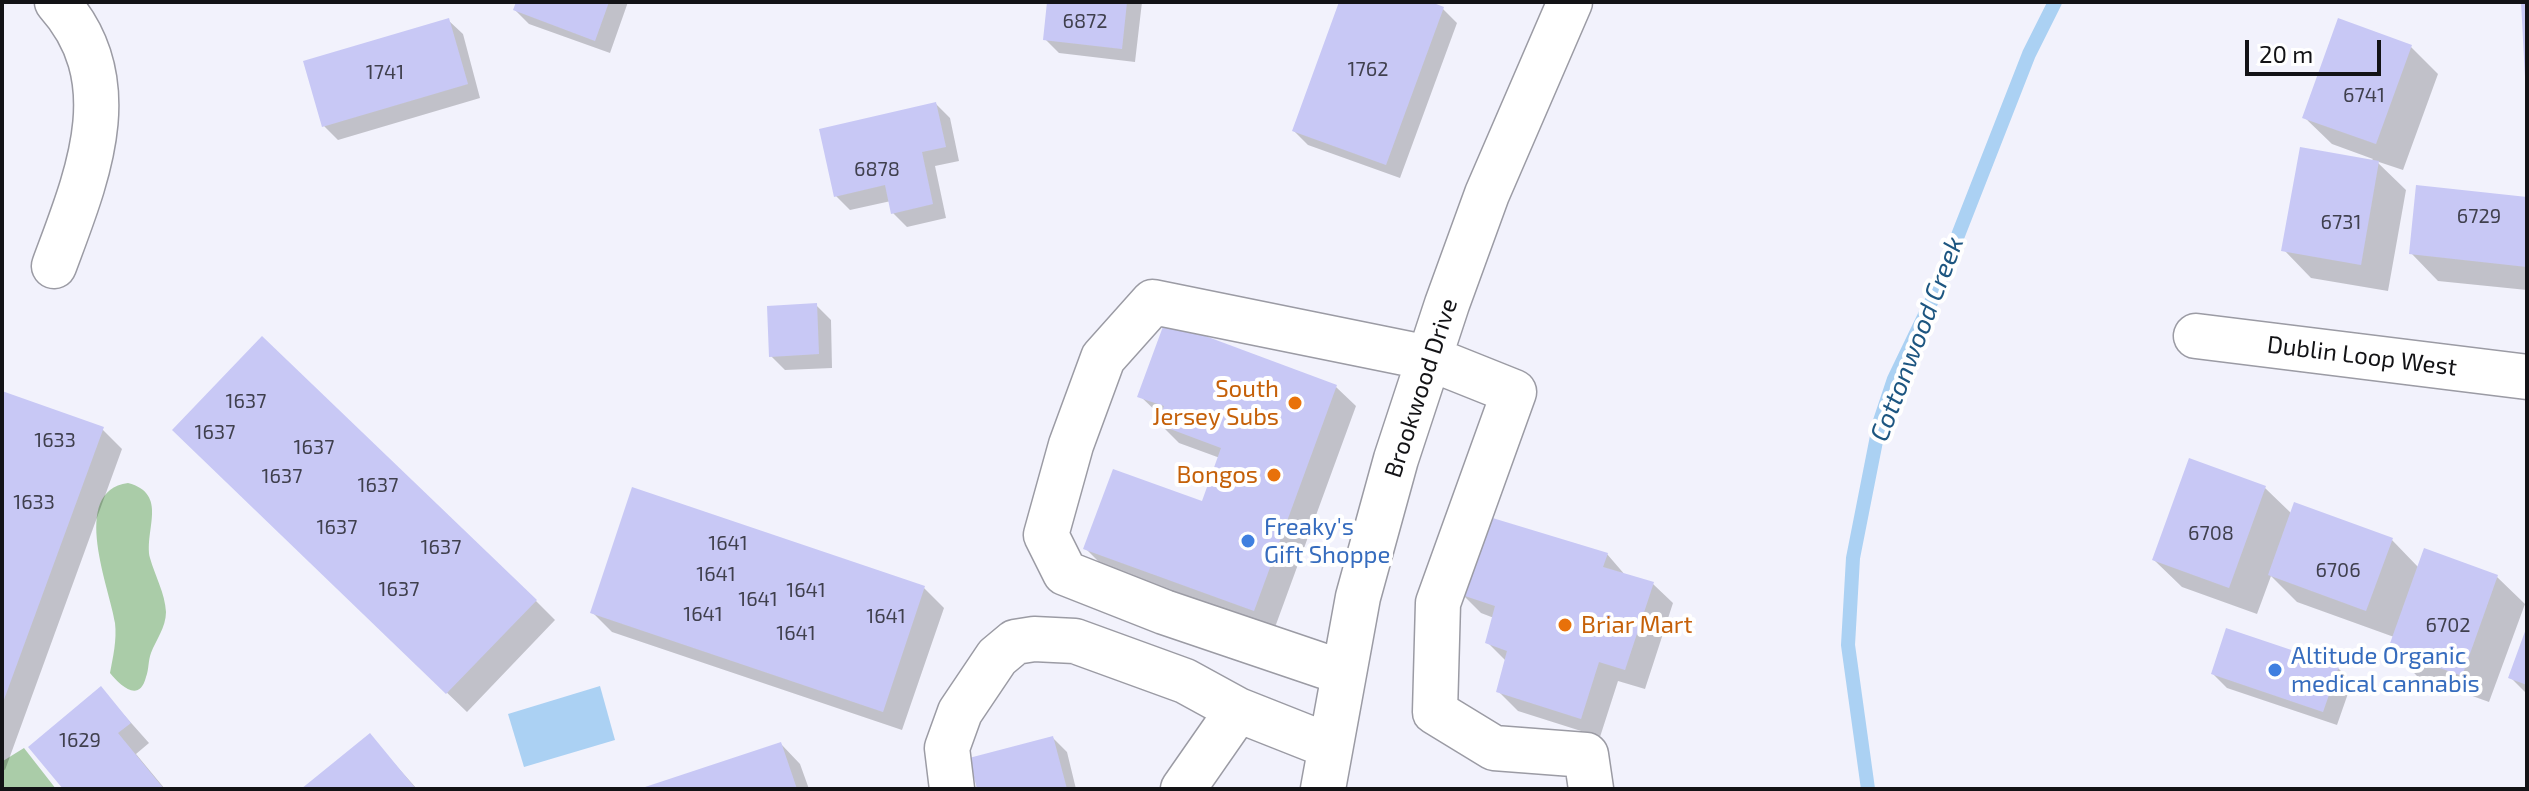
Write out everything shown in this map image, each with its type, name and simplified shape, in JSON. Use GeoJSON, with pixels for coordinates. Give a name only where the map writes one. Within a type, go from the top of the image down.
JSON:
{"type":"FeatureCollection","features":[{"type":"Feature","properties":{"kind":"street"},"geometry":{"type":"LineString","coordinates":[[54,266],[90,163],[97,112],[92,68],[76,26],[57,2]]}},
{"type":"Feature","properties":{"kind":"street","name":"Brookwood Drive"},"geometry":{"type":"LineString","coordinates":[[1323,789],[1358,597],[1396,459],[1487,194],[1570,2]]}},
{"type":"Feature","properties":{"kind":"street"},"geometry":{"type":"LineString","coordinates":[[1344,673],[1164,612],[1065,573],[1046,535],[1071,445],[1103,358],[1153,302],[1429,358],[1514,392],[1438,603],[1435,712],[1494,748],[1586,755],[1591,789]]}},
{"type":"Feature","properties":{"kind":"street","name":"Dublin Loop West"},"geometry":{"type":"LineString","coordinates":[[2196,336],[2527,377]]}},
{"type":"Feature","properties":{"kind":"street"},"geometry":{"type":"LineString","coordinates":[[952,789],[947,748],[960,712],[997,657],[1015,642],[1034,639],[1075,641],[1185,681],[1238,710],[1329,746]]}},
{"type":"Feature","properties":{"kind":"street"},"geometry":{"type":"LineString","coordinates":[[1183,789],[1238,710]]}},
{"type":"Feature","properties":{"kind":"green space"},"geometry":{"type":"Polygon","coordinates":[[[128,483],[148,495],[151,504],[150,558],[166,612],[143,685],[134,691],[124,687],[110,673],[115,623],[102,567],[96,522],[100,504],[110,490],[128,483]]]}},
{"type":"Feature","properties":{"kind":"green space"},"geometry":{"type":"Polygon","coordinates":[[[24,748],[56,789],[5,789],[2,781],[3,761],[24,748]]]}},
{"type":"Feature","properties":{"kind":"water"},"geometry":{"type":"Polygon","coordinates":[[[600,686],[615,740],[524,767],[508,714],[600,686]]]}},
{"type":"Feature","properties":{"kind":"building"},"geometry":{"type":"Polygon","coordinates":[[[516,2],[609,2],[595,41],[513,10],[516,2]]]}},
{"type":"Feature","properties":{"kind":"building"},"geometry":{"type":"Polygon","coordinates":[[[1047,2],[1127,2],[1122,49],[1043,40],[1047,2]]]}},
{"type":"Feature","properties":{"kind":"building"},"geometry":{"type":"Polygon","coordinates":[[[1339,2],[1431,2],[1444,7],[1386,165],[1292,131],[1339,2]]]}},
{"type":"Feature","properties":{"kind":"building"},"geometry":{"type":"Polygon","coordinates":[[[2521,2],[2527,2],[2527,77],[2525,77],[2521,2]]]}},
{"type":"Feature","properties":{"kind":"building"},"geometry":{"type":"Polygon","coordinates":[[[449,18],[468,84],[322,127],[303,61],[449,18]]]}},
{"type":"Feature","properties":{"kind":"building"},"geometry":{"type":"Polygon","coordinates":[[[2338,18],[2412,45],[2376,144],[2302,118],[2338,18]]]}},
{"type":"Feature","properties":{"kind":"building"},"geometry":{"type":"Polygon","coordinates":[[[936,102],[946,147],[922,152],[933,204],[891,214],[885,185],[834,197],[819,129],[936,102]]]}},
{"type":"Feature","properties":{"kind":"building"},"geometry":{"type":"Polygon","coordinates":[[[2300,147],[2379,161],[2361,265],[2281,251],[2300,147]]]}},
{"type":"Feature","properties":{"kind":"building"},"geometry":{"type":"Polygon","coordinates":[[[2416,185],[2527,197],[2527,267],[2409,254],[2416,185]]]}},
{"type":"Feature","properties":{"kind":"building"},"geometry":{"type":"Polygon","coordinates":[[[817,303],[819,354],[769,357],[767,306],[817,303]]]}},
{"type":"Feature","properties":{"kind":"building"},"geometry":{"type":"Polygon","coordinates":[[[1165,321],[1337,385],[1254,611],[1083,549],[1113,469],[1202,501],[1221,448],[1157,424],[1164,406],[1137,397],[1165,321]]]}},
{"type":"Feature","properties":{"kind":"building"},"geometry":{"type":"Polygon","coordinates":[[[262,336],[537,600],[446,694],[172,430],[262,336]]]}},
{"type":"Feature","properties":{"kind":"building"},"geometry":{"type":"Polygon","coordinates":[[[2,391],[104,427],[2,705],[2,391]]]}},
{"type":"Feature","properties":{"kind":"building"},"geometry":{"type":"Polygon","coordinates":[[[2189,458],[2266,486],[2229,588],[2152,560],[2189,458]]]}},
{"type":"Feature","properties":{"kind":"building"},"geometry":{"type":"Polygon","coordinates":[[[632,487],[925,586],[883,712],[590,613],[632,487]]]}},
{"type":"Feature","properties":{"kind":"building"},"geometry":{"type":"Polygon","coordinates":[[[2294,502],[2393,538],[2366,611],[2268,575],[2294,502]]]}},
{"type":"Feature","properties":{"kind":"building","name":"Briar Mart"},"geometry":{"type":"Polygon","coordinates":[[[1486,516],[1608,553],[1603,567],[1654,582],[1625,670],[1599,662],[1581,719],[1496,692],[1507,651],[1485,643],[1495,606],[1459,594],[1486,516]]]}},
{"type":"Feature","properties":{"kind":"building"},"geometry":{"type":"Polygon","coordinates":[[[2424,548],[2498,575],[2462,676],[2388,649],[2424,548]]]}},
{"type":"Feature","properties":{"kind":"building"},"geometry":{"type":"Polygon","coordinates":[[[2527,626],[2527,685],[2508,678],[2527,626]]]}},
{"type":"Feature","properties":{"kind":"building","name":"Altitude Organic medical cannabis"},"geometry":{"type":"Polygon","coordinates":[[[2226,628],[2339,666],[2323,712],[2211,674],[2226,628]]]}},
{"type":"Feature","properties":{"kind":"building"},"geometry":{"type":"Polygon","coordinates":[[[101,686],[131,723],[118,733],[164,789],[63,789],[28,747],[101,686]]]}},
{"type":"Feature","properties":{"kind":"building"},"geometry":{"type":"Polygon","coordinates":[[[370,733],[416,789],[301,789],[370,733]]]}},
{"type":"Feature","properties":{"kind":"building"},"geometry":{"type":"Polygon","coordinates":[[[1053,736],[1067,789],[977,789],[969,758],[1053,736]]]}},
{"type":"Feature","properties":{"kind":"building"},"geometry":{"type":"Polygon","coordinates":[[[781,742],[797,789],[642,789],[642,788],[781,742]]]}},
{"type":"Feature","properties":{"kind":"waterway","name":"Cottonwood Creek"},"geometry":{"type":"LineString","coordinates":[[1868,789],[1848,645],[1853,558],[1880,421],[1894,379],[1935,294],[2029,54],[2055,2]]}},
{"type":"Feature","properties":{"kind":"place","name":"South Jersey Subs"},"geometry":{"type":"Point","coordinates":[1295,403]}},
{"type":"Feature","properties":{"kind":"place","name":"Bongos"},"geometry":{"type":"Point","coordinates":[1274,475]}},
{"type":"Feature","properties":{"kind":"place","name":"Freaky's Gift Shoppe"},"geometry":{"type":"Point","coordinates":[1248,541]}},
{"type":"Feature","properties":{"kind":"place","name":"Briar Mart"},"geometry":{"type":"Point","coordinates":[1565,625]}},
{"type":"Feature","properties":{"kind":"place","name":"Altitude Organic medical cannabis"},"geometry":{"type":"Point","coordinates":[2275,670]}}]}
